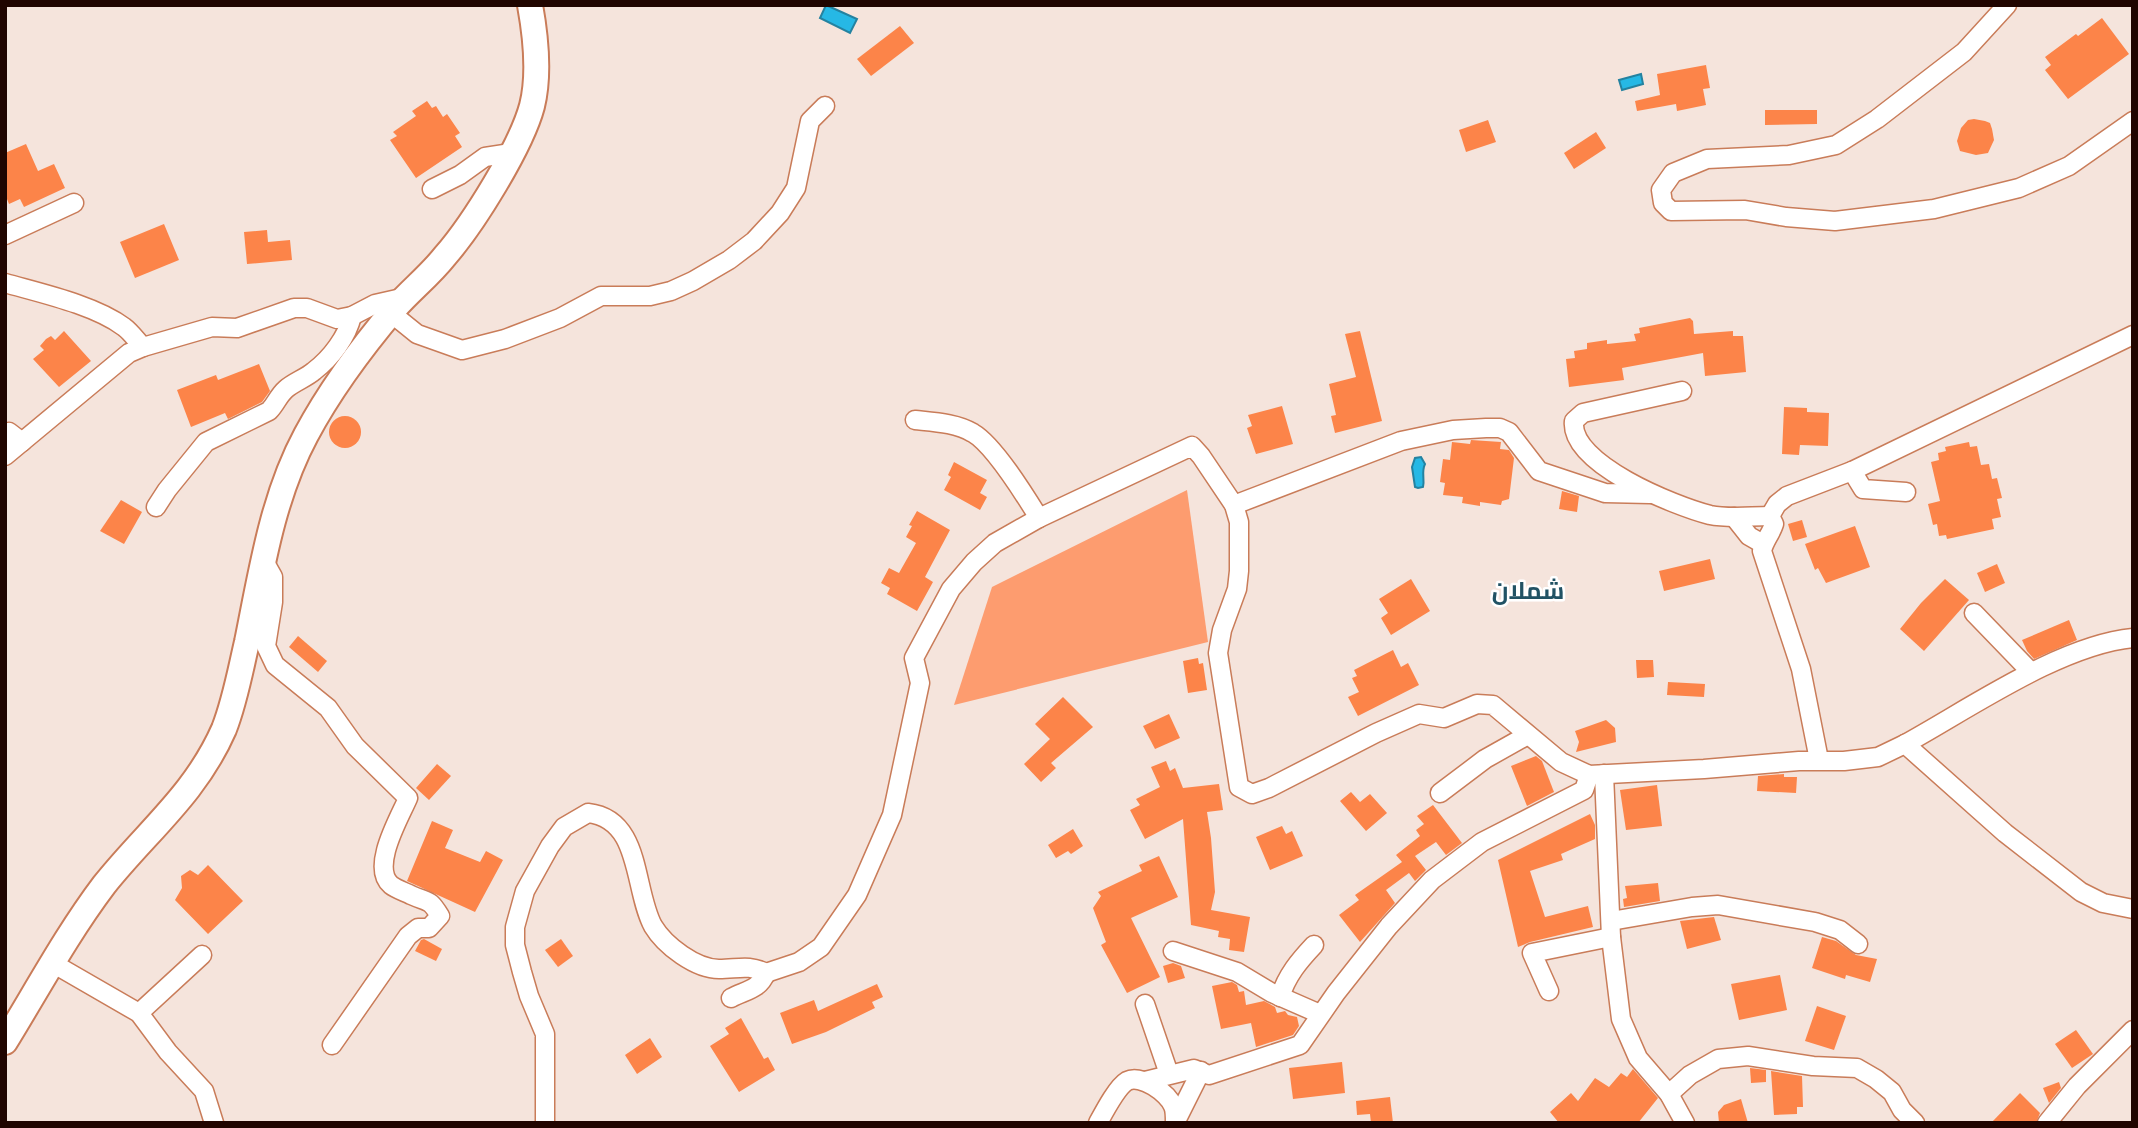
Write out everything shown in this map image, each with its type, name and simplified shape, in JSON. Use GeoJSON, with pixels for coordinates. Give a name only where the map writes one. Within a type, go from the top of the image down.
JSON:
{"type":"FeatureCollection","features":[{"type":"Feature","properties":{"kind":"street"},"geometry":{"type":"LineString","coordinates":[[5,1042],[105,884],[177,804],[195,782],[211,755],[235,695],[264,561],[284,490],[305,436],[345,373],[399,305],[447,255],[489,194],[526,124],[535,88],[535,42],[530,5]]}},
{"type":"Feature","properties":{"kind":"street"},"geometry":{"type":"LineString","coordinates":[[2007,5],[1964,52],[1877,119],[1836,145],[1789,155],[1707,159],[1673,173],[1661,190],[1663,203],[1671,211],[1745,210],[1835,221],[1934,209],[2019,188],[2069,166],[2133,121]]}},
{"type":"Feature","properties":{"kind":"street"},"geometry":{"type":"LineString","coordinates":[[399,305],[417,334],[462,350],[505,339],[560,318],[601,296],[650,296],[671,291],[693,281],[729,260],[754,241],[780,213],[796,188],[810,121],[825,106]]}},
{"type":"Feature","properties":{"kind":"street"},"geometry":{"type":"LineString","coordinates":[[432,189],[460,175],[485,157],[511,153]]}},
{"type":"Feature","properties":{"kind":"street"},"geometry":{"type":"LineString","coordinates":[[5,235],[74,203]]}},
{"type":"Feature","properties":{"kind":"street"},"geometry":{"type":"LineString","coordinates":[[5,283],[66,300],[106,318],[124,327],[143,347]]}},
{"type":"Feature","properties":{"kind":"street"},"geometry":{"type":"LineString","coordinates":[[5,456],[14,438],[129,353],[143,347],[212,327],[237,328],[294,309],[307,308],[337,319],[352,316],[375,303],[399,305]]}},
{"type":"Feature","properties":{"kind":"street"},"geometry":{"type":"LineString","coordinates":[[156,507],[206,442],[269,411],[276,404],[278,396],[288,387],[313,373],[325,362],[349,329],[352,316]]}},
{"type":"Feature","properties":{"kind":"street"},"geometry":{"type":"LineString","coordinates":[[1770,516],[1777,504],[1787,496],[1852,471],[2133,335]]}},
{"type":"Feature","properties":{"kind":"street"},"geometry":{"type":"LineString","coordinates":[[1682,391],[1583,413],[1574,421],[1573,429],[1585,449],[1600,463],[1650,494],[1711,515],[1770,516]]}},
{"type":"Feature","properties":{"kind":"street"},"geometry":{"type":"LineString","coordinates":[[915,420],[940,423],[974,433],[986,444],[1039,519]]}},
{"type":"Feature","properties":{"kind":"street"},"geometry":{"type":"LineString","coordinates":[[1234,505],[1401,441],[1453,430],[1486,428],[1500,428],[1509,432],[1539,471],[1605,493],[1650,494]]}},
{"type":"Feature","properties":{"kind":"street"},"geometry":{"type":"LineString","coordinates":[[731,998],[755,989],[766,973],[799,962],[821,947],[858,895],[892,815],[920,683],[914,658],[951,589],[995,543],[1192,446],[1234,505],[1238,522],[1237,589],[1222,630],[1218,653],[1239,787],[1252,794],[1419,714],[1444,718],[1477,704],[1493,705],[1526,736],[1568,767],[1596,774],[1878,757],[2031,672],[2086,650],[2133,638]]}},
{"type":"Feature","properties":{"kind":"street"},"geometry":{"type":"LineString","coordinates":[[1852,471],[1863,489],[1906,492]]}},
{"type":"Feature","properties":{"kind":"street"},"geometry":{"type":"LineString","coordinates":[[1770,516],[1774,524],[1762,551],[1801,669],[1819,760]]}},
{"type":"Feature","properties":{"kind":"street"},"geometry":{"type":"LineString","coordinates":[[1734,517],[1749,536],[1763,544]]}},
{"type":"Feature","properties":{"kind":"street"},"geometry":{"type":"LineString","coordinates":[[264,561],[273,577],[273,602],[266,646],[275,665],[328,708],[355,746],[408,798],[384,855],[384,873],[389,884],[432,902],[440,916],[429,928],[418,928],[408,936],[332,1045]]}},
{"type":"Feature","properties":{"kind":"street"},"geometry":{"type":"LineString","coordinates":[[1974,613],[2031,672]]}},
{"type":"Feature","properties":{"kind":"street"},"geometry":{"type":"LineString","coordinates":[[1440,793],[1485,760],[1526,736]]}},
{"type":"Feature","properties":{"kind":"street"},"geometry":{"type":"LineString","coordinates":[[1905,744],[2006,833],[2081,892],[2103,903],[2133,909]]}},
{"type":"Feature","properties":{"kind":"street"},"geometry":{"type":"LineString","coordinates":[[1596,774],[1616,994],[1621,1019],[1638,1058],[1669,1094],[1684,1122]]}},
{"type":"Feature","properties":{"kind":"street"},"geometry":{"type":"LineString","coordinates":[[1145,1082],[1194,1069],[1209,1074],[1300,1045],[1320,1014],[1389,926],[1432,880],[1482,842],[1584,790],[1596,774]]}},
{"type":"Feature","properties":{"kind":"street"},"geometry":{"type":"LineString","coordinates":[[545,1123],[545,1034],[522,972],[515,945],[515,927],[525,891],[550,846],[564,827],[574,820],[588,813],[600,815],[610,819],[620,829],[635,863],[646,908],[654,927],[664,940],[704,967],[755,967],[766,973]]}},
{"type":"Feature","properties":{"kind":"street"},"geometry":{"type":"LineString","coordinates":[[1549,991],[1532,953],[1692,907],[1718,905],[1815,922],[1840,930],[1858,944]]}},
{"type":"Feature","properties":{"kind":"street"},"geometry":{"type":"LineString","coordinates":[[1280,997],[1286,979],[1314,945]]}},
{"type":"Feature","properties":{"kind":"street"},"geometry":{"type":"LineString","coordinates":[[1173,951],[1237,972],[1280,997],[1320,1014]]}},
{"type":"Feature","properties":{"kind":"street"},"geometry":{"type":"LineString","coordinates":[[139,1013],[202,955]]}},
{"type":"Feature","properties":{"kind":"street"},"geometry":{"type":"LineString","coordinates":[[54,964],[139,1013],[168,1052],[204,1091],[214,1123]]}},
{"type":"Feature","properties":{"kind":"street"},"geometry":{"type":"LineString","coordinates":[[1145,1004],[1169,1074]]}},
{"type":"Feature","properties":{"kind":"street"},"geometry":{"type":"LineString","coordinates":[[2047,1123],[2077,1086],[2133,1030]]}},
{"type":"Feature","properties":{"kind":"street"},"geometry":{"type":"LineString","coordinates":[[1669,1094],[1690,1074],[1718,1059],[1748,1056],[1813,1066],[1857,1068],[1892,1091],[1902,1110],[1915,1123]]}},
{"type":"Feature","properties":{"kind":"street"},"geometry":{"type":"LineString","coordinates":[[1175,1122],[1201,1071]]}},
{"type":"Feature","properties":{"kind":"street"},"geometry":{"type":"LineString","coordinates":[[1098,1123],[1125,1082],[1134,1079],[1163,1093],[1173,1105],[1175,1122]]}},
{"type":"Feature","properties":{"kind":"shaded area"},"geometry":{"type":"Polygon","coordinates":[[[1187,490],[1208,642],[954,705],[992,587],[1187,490]]]}},
{"type":"Feature","properties":{"kind":"water"},"geometry":{"type":"Polygon","coordinates":[[[826,5],[857,19],[850,33],[820,18],[826,5]]]}},
{"type":"Feature","properties":{"kind":"water"},"geometry":{"type":"Polygon","coordinates":[[[1641,74],[1643,84],[1622,90],[1619,80],[1641,74]]]}},
{"type":"Feature","properties":{"kind":"water"},"geometry":{"type":"Polygon","coordinates":[[[1421,457],[1425,464],[1423,487],[1418,488],[1415,487],[1412,467],[1415,458],[1421,457]]]}},
{"type":"Feature","properties":{"kind":"building"},"geometry":{"type":"Polygon","coordinates":[[[2102,18],[2129,54],[2068,99],[2045,70],[2051,65],[2045,57],[2102,18]]]}},
{"type":"Feature","properties":{"kind":"building"},"geometry":{"type":"Polygon","coordinates":[[[900,26],[914,43],[871,76],[857,59],[900,26]]]}},
{"type":"Feature","properties":{"kind":"building"},"geometry":{"type":"Polygon","coordinates":[[[1706,65],[1710,88],[1703,89],[1706,105],[1677,111],[1676,104],[1637,111],[1635,101],[1660,95],[1657,74],[1706,65]]]}},
{"type":"Feature","properties":{"kind":"building"},"geometry":{"type":"Polygon","coordinates":[[[427,101],[432,108],[436,106],[443,117],[447,114],[460,133],[455,136],[462,147],[416,178],[390,140],[397,136],[393,132],[416,116],[412,111],[427,101]]]}},
{"type":"Feature","properties":{"kind":"building"},"geometry":{"type":"Polygon","coordinates":[[[1765,110],[1817,110],[1817,124],[1765,125],[1765,110]]]}},
{"type":"Feature","properties":{"kind":"building"},"geometry":{"type":"Polygon","coordinates":[[[1488,120],[1496,142],[1466,152],[1459,130],[1488,120]]]}},
{"type":"Feature","properties":{"kind":"building"},"geometry":{"type":"Polygon","coordinates":[[[1968,120],[1990,123],[1994,140],[1988,153],[1976,155],[1960,151],[1957,141],[1961,128],[1968,120]]]}},
{"type":"Feature","properties":{"kind":"building"},"geometry":{"type":"Polygon","coordinates":[[[1596,132],[1606,148],[1574,169],[1564,153],[1596,132]]]}},
{"type":"Feature","properties":{"kind":"building"},"geometry":{"type":"Polygon","coordinates":[[[26,144],[38,171],[54,164],[65,188],[24,207],[20,199],[9,204],[5,194],[5,153],[26,144]]]}},
{"type":"Feature","properties":{"kind":"building"},"geometry":{"type":"Polygon","coordinates":[[[164,224],[179,260],[135,278],[120,242],[164,224]]]}},
{"type":"Feature","properties":{"kind":"building"},"geometry":{"type":"Polygon","coordinates":[[[267,230],[268,242],[290,240],[292,260],[247,264],[244,232],[267,230]]]}},
{"type":"Feature","properties":{"kind":"building"},"geometry":{"type":"Polygon","coordinates":[[[1690,318],[1693,321],[1694,334],[1733,331],[1733,336],[1743,336],[1746,372],[1705,376],[1703,353],[1622,368],[1624,380],[1569,387],[1566,359],[1575,358],[1574,351],[1587,349],[1587,343],[1607,340],[1607,344],[1636,341],[1634,334],[1640,333],[1639,328],[1690,318]]]}},
{"type":"Feature","properties":{"kind":"building"},"geometry":{"type":"Polygon","coordinates":[[[64,331],[91,361],[59,387],[33,359],[44,350],[40,346],[46,339],[51,336],[55,340],[64,331]]]}},
{"type":"Feature","properties":{"kind":"building"},"geometry":{"type":"Polygon","coordinates":[[[1360,331],[1382,421],[1335,433],[1331,416],[1336,415],[1329,384],[1356,377],[1345,334],[1360,331]]]}},
{"type":"Feature","properties":{"kind":"building"},"geometry":{"type":"Polygon","coordinates":[[[259,364],[270,391],[262,402],[228,419],[225,413],[191,427],[177,390],[216,375],[218,380],[259,364]]]}},
{"type":"Feature","properties":{"kind":"building"},"geometry":{"type":"Polygon","coordinates":[[[1282,406],[1293,444],[1256,454],[1247,428],[1252,426],[1248,415],[1282,406]]]}},
{"type":"Feature","properties":{"kind":"building"},"geometry":{"type":"Polygon","coordinates":[[[1784,407],[1829,413],[1828,446],[1800,445],[1799,455],[1782,454],[1784,407]]]}},
{"type":"Feature","properties":{"kind":"building"},"geometry":{"type":"Polygon","coordinates":[[[345,416],[356,421],[361,432],[356,443],[345,448],[334,443],[329,432],[334,421],[345,416]]]}},
{"type":"Feature","properties":{"kind":"building"},"geometry":{"type":"Polygon","coordinates":[[[1471,440],[1501,442],[1500,449],[1509,450],[1514,458],[1509,499],[1502,501],[1501,505],[1462,503],[1463,497],[1443,495],[1445,483],[1440,482],[1443,459],[1450,460],[1452,442],[1470,444],[1471,440]]]}},
{"type":"Feature","properties":{"kind":"building"},"geometry":{"type":"Polygon","coordinates":[[[1969,442],[1970,447],[1977,446],[1981,465],[1989,464],[1992,479],[1997,478],[2002,498],[1997,499],[2001,517],[1992,519],[1994,529],[1947,539],[1946,535],[1939,536],[1937,524],[1933,525],[1928,504],[1940,501],[1931,462],[1939,460],[1938,453],[1946,451],[1945,447],[1969,442]]]}},
{"type":"Feature","properties":{"kind":"building"},"geometry":{"type":"Polygon","coordinates":[[[954,462],[987,480],[980,493],[987,497],[980,510],[944,490],[951,477],[948,475],[954,462]]]}},
{"type":"Feature","properties":{"kind":"building"},"geometry":{"type":"Polygon","coordinates":[[[1562,491],[1579,496],[1577,512],[1559,509],[1562,491]]]}},
{"type":"Feature","properties":{"kind":"building"},"geometry":{"type":"Polygon","coordinates":[[[121,500],[142,512],[124,544],[100,531],[121,500]]]}},
{"type":"Feature","properties":{"kind":"building"},"geometry":{"type":"Polygon","coordinates":[[[917,511],[950,530],[925,577],[933,582],[917,611],[887,594],[890,588],[881,583],[889,568],[899,573],[916,543],[906,537],[917,511]]]}},
{"type":"Feature","properties":{"kind":"building"},"geometry":{"type":"Polygon","coordinates":[[[1802,520],[1807,537],[1793,541],[1788,524],[1802,520]]]}},
{"type":"Feature","properties":{"kind":"building"},"geometry":{"type":"Polygon","coordinates":[[[1855,526],[1870,567],[1826,583],[1818,568],[1815,570],[1805,544],[1855,526]]]}},
{"type":"Feature","properties":{"kind":"building"},"geometry":{"type":"Polygon","coordinates":[[[1710,559],[1715,579],[1664,591],[1659,571],[1710,559]]]}},
{"type":"Feature","properties":{"kind":"building"},"geometry":{"type":"Polygon","coordinates":[[[1997,564],[2005,583],[1985,592],[1977,573],[1997,564]]]}},
{"type":"Feature","properties":{"kind":"building"},"geometry":{"type":"Polygon","coordinates":[[[1411,579],[1430,611],[1391,635],[1381,618],[1388,613],[1379,599],[1411,579]]]}},
{"type":"Feature","properties":{"kind":"building"},"geometry":{"type":"Polygon","coordinates":[[[1945,579],[1969,600],[1924,651],[1900,629],[1945,579]]]}},
{"type":"Feature","properties":{"kind":"building"},"geometry":{"type":"Polygon","coordinates":[[[2069,620],[2077,640],[2034,659],[2022,640],[2069,620]]]}},
{"type":"Feature","properties":{"kind":"building"},"geometry":{"type":"Polygon","coordinates":[[[298,636],[327,661],[318,672],[289,647],[298,636]]]}},
{"type":"Feature","properties":{"kind":"building"},"geometry":{"type":"Polygon","coordinates":[[[1393,650],[1401,667],[1408,663],[1419,685],[1358,716],[1348,697],[1359,692],[1352,678],[1357,676],[1354,670],[1393,650]]]}},
{"type":"Feature","properties":{"kind":"building"},"geometry":{"type":"Polygon","coordinates":[[[1198,658],[1199,664],[1203,663],[1207,690],[1188,693],[1183,661],[1198,658]]]}},
{"type":"Feature","properties":{"kind":"building"},"geometry":{"type":"Polygon","coordinates":[[[1636,660],[1653,660],[1654,677],[1637,678],[1636,660]]]}},
{"type":"Feature","properties":{"kind":"building"},"geometry":{"type":"Polygon","coordinates":[[[1668,682],[1705,684],[1704,697],[1667,695],[1668,682]]]}},
{"type":"Feature","properties":{"kind":"building"},"geometry":{"type":"Polygon","coordinates":[[[1063,697],[1093,727],[1051,763],[1056,768],[1041,782],[1024,764],[1050,739],[1035,724],[1063,697]]]}},
{"type":"Feature","properties":{"kind":"building"},"geometry":{"type":"Polygon","coordinates":[[[1169,714],[1180,738],[1155,749],[1143,726],[1169,714]]]}},
{"type":"Feature","properties":{"kind":"building"},"geometry":{"type":"Polygon","coordinates":[[[1606,720],[1615,728],[1616,742],[1576,752],[1579,742],[1575,731],[1606,720]]]}},
{"type":"Feature","properties":{"kind":"building"},"geometry":{"type":"Polygon","coordinates":[[[1536,756],[1542,761],[1554,792],[1527,806],[1511,766],[1536,756]]]}},
{"type":"Feature","properties":{"kind":"building"},"geometry":{"type":"Polygon","coordinates":[[[1166,761],[1170,771],[1175,768],[1183,788],[1219,784],[1223,810],[1207,812],[1215,892],[1211,910],[1250,917],[1244,952],[1229,950],[1230,939],[1218,937],[1219,931],[1191,925],[1183,819],[1145,839],[1130,810],[1140,805],[1136,799],[1160,787],[1151,767],[1166,761]]]}},
{"type":"Feature","properties":{"kind":"building"},"geometry":{"type":"Polygon","coordinates":[[[437,764],[451,776],[429,800],[416,788],[437,764]]]}},
{"type":"Feature","properties":{"kind":"building"},"geometry":{"type":"Polygon","coordinates":[[[1784,774],[1784,777],[1797,777],[1796,793],[1757,791],[1758,776],[1784,774]]]}},
{"type":"Feature","properties":{"kind":"building"},"geometry":{"type":"Polygon","coordinates":[[[1657,785],[1662,826],[1626,830],[1620,790],[1657,785]]]}},
{"type":"Feature","properties":{"kind":"building"},"geometry":{"type":"Polygon","coordinates":[[[1351,792],[1360,802],[1370,794],[1387,813],[1366,831],[1340,801],[1351,792]]]}},
{"type":"Feature","properties":{"kind":"building"},"geometry":{"type":"Polygon","coordinates":[[[1433,805],[1462,843],[1446,855],[1436,842],[1415,856],[1426,870],[1415,881],[1409,873],[1386,890],[1395,903],[1360,942],[1339,915],[1359,900],[1355,895],[1402,862],[1396,855],[1420,836],[1416,830],[1424,824],[1417,816],[1433,805]]]}},
{"type":"Feature","properties":{"kind":"building"},"geometry":{"type":"Polygon","coordinates":[[[1590,814],[1595,825],[1595,839],[1561,854],[1563,860],[1530,871],[1545,917],[1588,906],[1593,927],[1518,947],[1498,860],[1590,814]]]}},
{"type":"Feature","properties":{"kind":"building"},"geometry":{"type":"Polygon","coordinates":[[[432,821],[453,830],[445,848],[480,862],[486,851],[503,860],[475,912],[407,881],[432,821]]]}},
{"type":"Feature","properties":{"kind":"building"},"geometry":{"type":"Polygon","coordinates":[[[1282,826],[1286,834],[1292,831],[1303,856],[1270,870],[1256,837],[1282,826]]]}},
{"type":"Feature","properties":{"kind":"building"},"geometry":{"type":"Polygon","coordinates":[[[1073,829],[1083,846],[1071,854],[1068,851],[1056,858],[1048,845],[1073,829]]]}},
{"type":"Feature","properties":{"kind":"building"},"geometry":{"type":"Polygon","coordinates":[[[1159,856],[1178,897],[1131,918],[1160,977],[1127,993],[1101,945],[1106,942],[1093,908],[1101,896],[1098,892],[1142,871],[1139,865],[1159,856]]]}},
{"type":"Feature","properties":{"kind":"building"},"geometry":{"type":"Polygon","coordinates":[[[208,865],[243,901],[208,934],[175,900],[182,888],[181,876],[190,870],[198,875],[208,865]]]}},
{"type":"Feature","properties":{"kind":"building"},"geometry":{"type":"Polygon","coordinates":[[[1658,883],[1660,901],[1624,907],[1623,899],[1627,898],[1625,886],[1658,883]]]}},
{"type":"Feature","properties":{"kind":"building"},"geometry":{"type":"Polygon","coordinates":[[[1714,917],[1721,940],[1687,949],[1680,921],[1714,917]]]}},
{"type":"Feature","properties":{"kind":"building"},"geometry":{"type":"Polygon","coordinates":[[[1822,937],[1836,941],[1856,955],[1877,959],[1870,982],[1846,975],[1845,979],[1812,968],[1822,937]]]}},
{"type":"Feature","properties":{"kind":"building"},"geometry":{"type":"Polygon","coordinates":[[[424,939],[442,949],[436,961],[415,951],[424,939]]]}},
{"type":"Feature","properties":{"kind":"building"},"geometry":{"type":"Polygon","coordinates":[[[561,939],[573,956],[558,967],[545,950],[561,939]]]}},
{"type":"Feature","properties":{"kind":"building"},"geometry":{"type":"Polygon","coordinates":[[[1173,963],[1181,966],[1185,978],[1168,983],[1163,966],[1173,963]]]}},
{"type":"Feature","properties":{"kind":"building"},"geometry":{"type":"Polygon","coordinates":[[[1780,975],[1787,1010],[1739,1020],[1731,984],[1780,975]]]}},
{"type":"Feature","properties":{"kind":"building"},"geometry":{"type":"Polygon","coordinates":[[[1232,982],[1237,985],[1239,992],[1244,991],[1246,1005],[1264,1001],[1275,1007],[1277,1013],[1285,1011],[1288,1015],[1297,1017],[1299,1026],[1293,1035],[1256,1047],[1251,1023],[1221,1029],[1212,986],[1232,982]]]}},
{"type":"Feature","properties":{"kind":"building"},"geometry":{"type":"Polygon","coordinates":[[[877,984],[883,997],[872,1002],[875,1008],[826,1032],[792,1044],[780,1013],[814,1000],[818,1011],[877,984]]]}},
{"type":"Feature","properties":{"kind":"building"},"geometry":{"type":"Polygon","coordinates":[[[1817,1006],[1846,1016],[1834,1050],[1805,1041],[1817,1006]]]}},
{"type":"Feature","properties":{"kind":"building"},"geometry":{"type":"Polygon","coordinates":[[[741,1018],[764,1059],[768,1057],[775,1070],[739,1092],[710,1046],[729,1034],[725,1028],[741,1018]]]}},
{"type":"Feature","properties":{"kind":"building"},"geometry":{"type":"Polygon","coordinates":[[[2076,1030],[2093,1054],[2072,1068],[2055,1044],[2076,1030]]]}},
{"type":"Feature","properties":{"kind":"building"},"geometry":{"type":"Polygon","coordinates":[[[650,1038],[662,1057],[637,1074],[625,1055],[650,1038]]]}},
{"type":"Feature","properties":{"kind":"building"},"geometry":{"type":"Polygon","coordinates":[[[1342,1062],[1345,1093],[1293,1099],[1289,1068],[1342,1062]]]}},
{"type":"Feature","properties":{"kind":"building"},"geometry":{"type":"Polygon","coordinates":[[[1750,1068],[1766,1070],[1766,1082],[1751,1083],[1750,1068]]]}},
{"type":"Feature","properties":{"kind":"building"},"geometry":{"type":"Polygon","coordinates":[[[1633,1069],[1658,1098],[1638,1123],[1559,1123],[1550,1112],[1571,1093],[1578,1101],[1595,1078],[1609,1087],[1621,1073],[1627,1077],[1633,1069]]]}},
{"type":"Feature","properties":{"kind":"building"},"geometry":{"type":"Polygon","coordinates":[[[1771,1071],[1802,1076],[1803,1107],[1797,1107],[1797,1114],[1774,1115],[1771,1071]]]}},
{"type":"Feature","properties":{"kind":"building"},"geometry":{"type":"Polygon","coordinates":[[[2059,1082],[2061,1088],[2049,1103],[2043,1088],[2059,1082]]]}},
{"type":"Feature","properties":{"kind":"building"},"geometry":{"type":"Polygon","coordinates":[[[2020,1093],[2040,1113],[2036,1123],[1991,1123],[2020,1093]]]}},
{"type":"Feature","properties":{"kind":"building"},"geometry":{"type":"Polygon","coordinates":[[[1390,1097],[1393,1123],[1371,1123],[1370,1114],[1357,1115],[1356,1101],[1390,1097]]]}},
{"type":"Feature","properties":{"kind":"building"},"geometry":{"type":"Polygon","coordinates":[[[1741,1099],[1748,1123],[1719,1123],[1718,1112],[1724,1105],[1741,1099]]]}},
{"type":"Feature","properties":{"kind":"district","name":"شملان"},"geometry":{"type":"Point","coordinates":[1528,591]}}]}
